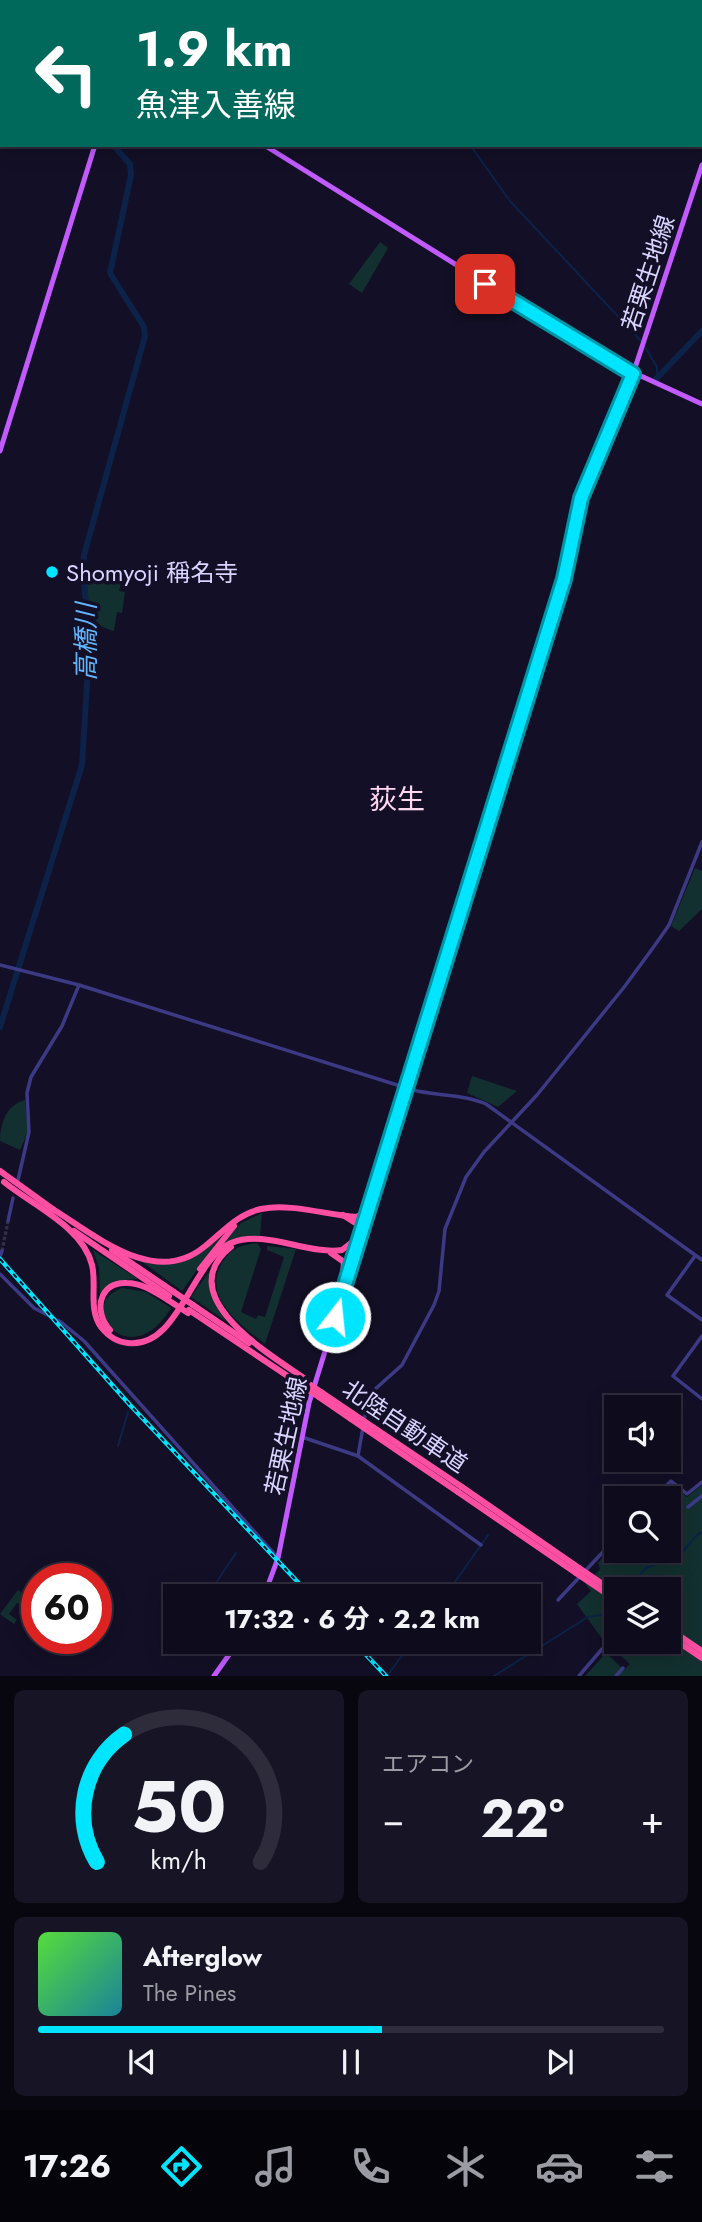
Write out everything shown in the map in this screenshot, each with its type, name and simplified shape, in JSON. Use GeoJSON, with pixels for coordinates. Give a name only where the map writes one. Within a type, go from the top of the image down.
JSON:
{"type":"FeatureCollection","features":[{"type":"Feature","properties":{"kind":"highway","name":"北陸自動車道"},"geometry":{"type":"LineString","coordinates":[[0,1171],[171,1297]]}},
{"type":"Feature","properties":{"kind":"highway"},"geometry":{"type":"LineString","coordinates":[[2,1180],[69,1231],[85,1248],[94,1271],[98,1321],[110,1336],[125,1343],[149,1340],[163,1330],[222,1249],[240,1241],[256,1240],[323,1250],[346,1249],[360,1236],[357,1224],[343,1215]]}},
{"type":"Feature","properties":{"kind":"highway","name":"北陸自動車道"},"geometry":{"type":"LineString","coordinates":[[2,1180],[171,1297],[320,1393],[604,1591]]}},
{"type":"Feature","properties":{"kind":"highway"},"geometry":{"type":"LineString","coordinates":[[51,1208],[127,1253],[159,1262],[178,1261],[195,1254],[231,1224],[249,1213],[276,1208],[359,1216],[367,1210]]}},
{"type":"Feature","properties":{"kind":"highway"},"geometry":{"type":"LineString","coordinates":[[171,1297],[124,1282],[105,1292],[99,1310],[106,1326],[119,1337],[136,1339],[151,1334],[164,1322],[219,1242],[249,1213]]}},
{"type":"Feature","properties":{"kind":"highway"},"geometry":{"type":"LineString","coordinates":[[256,1240],[234,1246],[222,1256],[213,1275],[215,1295],[235,1326],[305,1383]]}},
{"type":"Feature","properties":{"kind":"highway"},"geometry":{"type":"LineString","coordinates":[[323,1250],[340,1257],[344,1262],[342,1293]]}},
{"type":"Feature","properties":{"kind":"highway","name":"北陸自動車道"},"geometry":{"type":"LineString","coordinates":[[190,1309],[219,1331],[305,1383]]}},
{"type":"Feature","properties":{"kind":"highway","name":"北陸自動車道"},"geometry":{"type":"LineString","coordinates":[[320,1393],[352,1416]]}},
{"type":"Feature","properties":{"kind":"highway","name":"北陸自動車道"},"geometry":{"type":"LineString","coordinates":[[577,1570],[604,1585]]}},
{"type":"Feature","properties":{"kind":"highway"},"geometry":{"type":"LineString","coordinates":[[681,1637],[702,1651]]}},
{"type":"Feature","properties":{"kind":"highway"},"geometry":{"type":"LineString","coordinates":[[681,1644],[702,1658]]}},
{"type":"Feature","properties":{"kind":"main road"},"geometry":{"type":"LineString","coordinates":[[0,451],[94,147]]}},
{"type":"Feature","properties":{"kind":"main road"},"geometry":{"type":"LineString","coordinates":[[267,147],[633,374],[702,404]]}},
{"type":"Feature","properties":{"kind":"main road","name":"若栗生地線"},"geometry":{"type":"LineString","coordinates":[[268,1584],[278,1558],[301,1436],[342,1293],[564,579],[581,498],[633,374],[702,165]]}},
{"type":"Feature","properties":{"kind":"main road"},"geometry":{"type":"LineString","coordinates":[[214,1676],[230,1654]]}},
{"type":"Feature","properties":{"kind":"street"},"geometry":{"type":"LineString","coordinates":[[358,1455],[364,1413],[373,1391],[402,1365],[434,1305],[440,1284],[443,1240],[460,1189],[484,1152],[625,986],[662,935],[674,913],[702,842]]}},
{"type":"Feature","properties":{"kind":"street"},"geometry":{"type":"LineString","coordinates":[[0,965],[79,985],[406,1088],[437,1096],[473,1099],[512,1122],[702,1260]]}},
{"type":"Feature","properties":{"kind":"street"},"geometry":{"type":"LineString","coordinates":[[18,1180],[29,1132],[27,1093],[32,1077],[62,1026],[79,985]]}},
{"type":"Feature","properties":{"kind":"street"},"geometry":{"type":"LineString","coordinates":[[8,1221],[13,1198]]}},
{"type":"Feature","properties":{"kind":"street"},"geometry":{"type":"LineString","coordinates":[[0,1257],[2,1251]]}},
{"type":"Feature","properties":{"kind":"street"},"geometry":{"type":"LineString","coordinates":[[695,1255],[667,1295],[702,1320]]}},
{"type":"Feature","properties":{"kind":"street"},"geometry":{"type":"LineString","coordinates":[[0,1274],[34,1308],[61,1322],[84,1341],[278,1558]]}},
{"type":"Feature","properties":{"kind":"street"},"geometry":{"type":"LineString","coordinates":[[702,1336],[673,1377],[702,1399]]}},
{"type":"Feature","properties":{"kind":"street"},"geometry":{"type":"LineString","coordinates":[[301,1436],[358,1455],[481,1545]]}},
{"type":"Feature","properties":{"kind":"street"},"geometry":{"type":"LineString","coordinates":[[681,1489],[687,1494],[702,1482]]}},
{"type":"Feature","properties":{"kind":"street"},"geometry":{"type":"LineString","coordinates":[[688,1507],[702,1496]]}},
{"type":"Feature","properties":{"kind":"street"},"geometry":{"type":"LineString","coordinates":[[558,1600],[604,1551]]}},
{"type":"Feature","properties":{"kind":"street"},"geometry":{"type":"LineString","coordinates":[[579,1676],[602,1649]]}},
{"type":"Feature","properties":{"kind":"street"},"geometry":{"type":"LineString","coordinates":[[616,1676],[623,1668]]}},
{"type":"Feature","properties":{"kind":"green space"},"geometry":{"type":"Polygon","coordinates":[[[380,242],[388,248],[362,293],[349,284],[380,242]]]}},
{"type":"Feature","properties":{"kind":"green space"},"geometry":{"type":"Polygon","coordinates":[[[114,571],[123,574],[119,591],[125,592],[122,613],[117,612],[114,631],[105,628],[94,618],[86,577],[110,585],[114,571]]]}},
{"type":"Feature","properties":{"kind":"green space"},"geometry":{"type":"Polygon","coordinates":[[[695,868],[702,871],[702,909],[679,931],[671,926],[695,868]]]}},
{"type":"Feature","properties":{"kind":"green space"},"geometry":{"type":"Polygon","coordinates":[[[472,1076],[517,1091],[498,1107],[467,1093],[472,1076]]]}},
{"type":"Feature","properties":{"kind":"green space"},"geometry":{"type":"Polygon","coordinates":[[[25,1100],[28,1132],[20,1150],[0,1141],[0,1135],[9,1111],[18,1102],[25,1100]]]}},
{"type":"Feature","properties":{"kind":"green space"},"geometry":{"type":"Polygon","coordinates":[[[262,1213],[260,1236],[244,1238],[218,1249],[241,1223],[262,1213]]]}},
{"type":"Feature","properties":{"kind":"green space"},"geometry":{"type":"Polygon","coordinates":[[[220,1238],[182,1291],[141,1261],[174,1263],[193,1256],[220,1238]]]}},
{"type":"Feature","properties":{"kind":"green space"},"geometry":{"type":"Polygon","coordinates":[[[257,1243],[261,1249],[241,1312],[256,1319],[258,1315],[265,1317],[284,1257],[267,1250],[267,1246],[296,1249],[265,1344],[226,1308],[216,1285],[218,1273],[227,1256],[238,1247],[257,1243]]]}},
{"type":"Feature","properties":{"kind":"green space"},"geometry":{"type":"Polygon","coordinates":[[[93,1250],[138,1279],[111,1284],[100,1296],[99,1268],[93,1250]]]}},
{"type":"Feature","properties":{"kind":"green space"},"geometry":{"type":"Polygon","coordinates":[[[219,1258],[214,1274],[214,1291],[218,1307],[227,1322],[191,1297],[219,1258]]]}},
{"type":"Feature","properties":{"kind":"green space"},"geometry":{"type":"Polygon","coordinates":[[[122,1288],[146,1292],[171,1308],[155,1327],[139,1336],[125,1336],[113,1330],[106,1320],[104,1308],[109,1297],[122,1288]]]}},
{"type":"Feature","properties":{"kind":"green space"},"geometry":{"type":"Polygon","coordinates":[[[702,1485],[702,1676],[585,1676],[605,1654],[624,1670],[630,1664],[619,1654],[681,1654],[681,1577],[604,1577],[604,1641],[577,1604],[591,1591],[586,1585],[600,1569],[598,1563],[604,1556],[604,1563],[681,1563],[681,1492],[687,1497],[702,1485]]]}},
{"type":"Feature","properties":{"kind":"green space"},"geometry":{"type":"Polygon","coordinates":[[[18,1590],[21,1592],[21,1605],[17,1603],[9,1614],[17,1620],[14,1624],[0,1614],[18,1590]]]}},
{"type":"Feature","properties":{"kind":"waterway","name":"高橋川"},"geometry":{"type":"LineString","coordinates":[[0,1027],[82,765],[90,635],[83,577],[84,555],[145,336],[144,327],[110,273],[131,175],[130,164],[115,147]]}},
{"type":"Feature","properties":{"kind":"waterway"},"geometry":{"type":"LineString","coordinates":[[471,147],[510,201],[642,342]]}},
{"type":"Feature","properties":{"kind":"waterway"},"geometry":{"type":"LineString","coordinates":[[655,380],[702,331]]}},
{"type":"Feature","properties":{"kind":"waterway"},"geometry":{"type":"LineString","coordinates":[[645,347],[657,367],[657,377]]}},
{"type":"Feature","properties":{"kind":"waterway"},"geometry":{"type":"LineString","coordinates":[[118,1446],[128,1412]]}},
{"type":"Feature","properties":{"kind":"waterway"},"geometry":{"type":"LineString","coordinates":[[639,1577],[646,1568],[678,1556],[702,1532]]}},
{"type":"Feature","properties":{"kind":"waterway"},"geometry":{"type":"LineString","coordinates":[[453,1584],[488,1535]]}},
{"type":"Feature","properties":{"kind":"waterway"},"geometry":{"type":"LineString","coordinates":[[215,1584],[236,1553]]}},
{"type":"Feature","properties":{"kind":"waterway"},"geometry":{"type":"LineString","coordinates":[[494,1676],[588,1617],[604,1615]]}},
{"type":"Feature","properties":{"kind":"waterway"},"geometry":{"type":"LineString","coordinates":[[387,1676],[403,1654]]}},
{"type":"Feature","properties":{"kind":"tunnel"},"geometry":{"type":"LineString","coordinates":[[2,1251],[8,1221]]}},
{"type":"Feature","properties":{"kind":"railway"},"geometry":{"type":"LineString","coordinates":[[0,1259],[130,1405],[300,1584]]}},
{"type":"Feature","properties":{"kind":"railway"},"geometry":{"type":"LineString","coordinates":[[365,1654],[386,1676]]}},
{"type":"Feature","properties":{"kind":"place","name":"Shomyoji 稱名寺"},"geometry":{"type":"Point","coordinates":[52,572]}},
{"type":"Feature","properties":{"kind":"district","name":"荻生"},"geometry":{"type":"Point","coordinates":[397,799]}},
{"type":"Feature","properties":{"kind":"route"},"geometry":{"type":"LineString","coordinates":[[335,1317],[564,579],[575,537],[581,498],[633,374],[485,284]]}}]}
